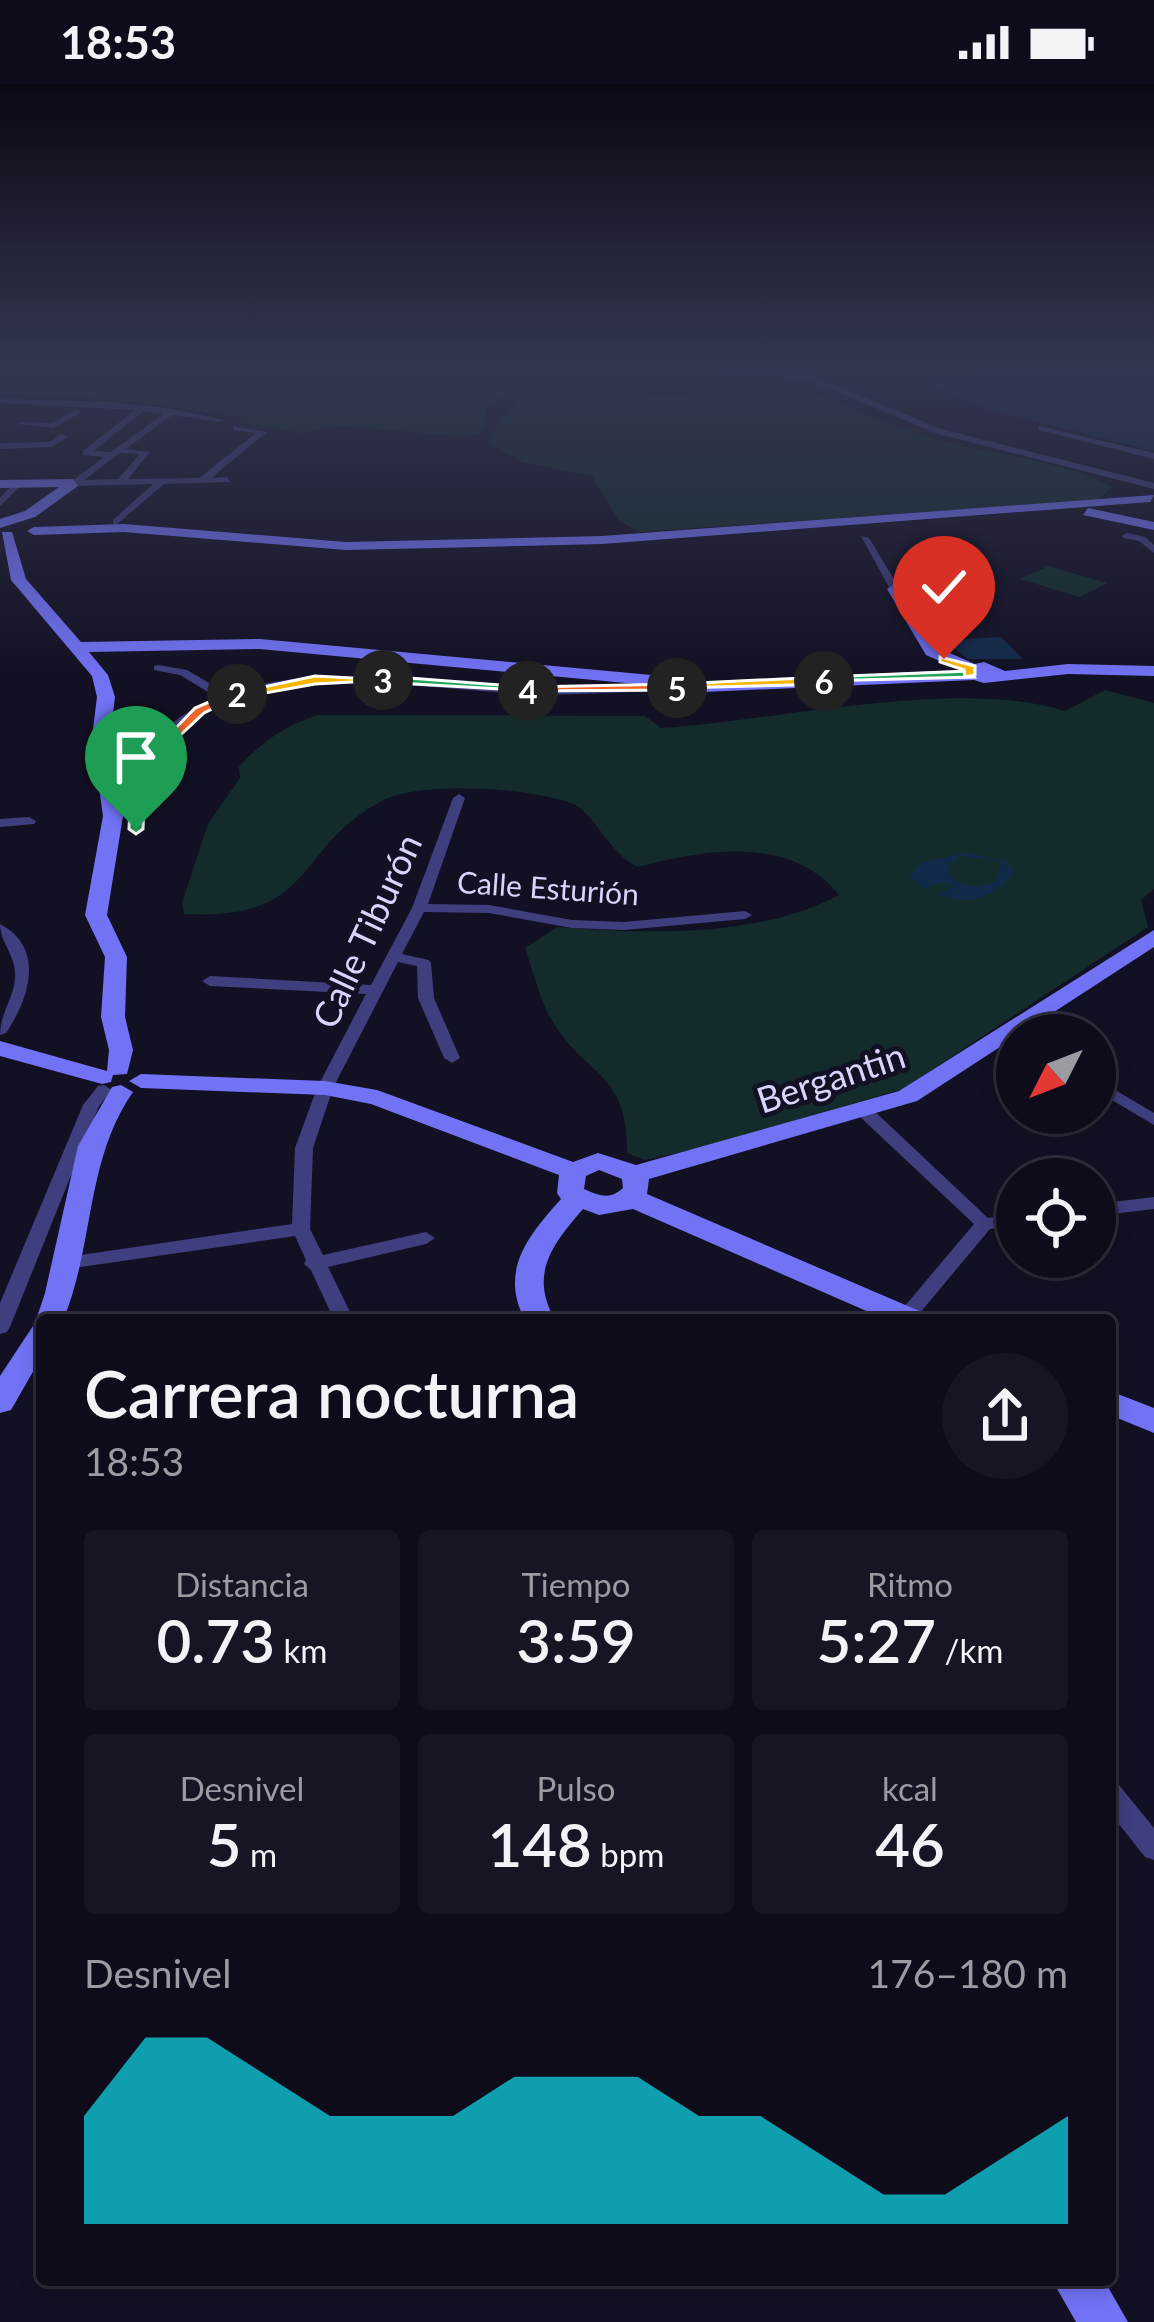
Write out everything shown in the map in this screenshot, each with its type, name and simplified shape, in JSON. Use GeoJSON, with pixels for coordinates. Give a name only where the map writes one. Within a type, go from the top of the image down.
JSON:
{"type":"FeatureCollection","features":[{"type":"Feature","properties":{"kind":"street"},"geometry":{"type":"LineString","coordinates":[[34,523],[90,472]]}},
{"type":"Feature","properties":{"kind":"street"},"geometry":{"type":"LineString","coordinates":[[121,482],[129,472]]}},
{"type":"Feature","properties":{"kind":"street"},"geometry":{"type":"LineString","coordinates":[[201,481],[212,472]]}},
{"type":"Feature","properties":{"kind":"street"},"geometry":{"type":"LineString","coordinates":[[1095,472],[1114,478],[1132,492]]}},
{"type":"Feature","properties":{"kind":"street"},"geometry":{"type":"LineString","coordinates":[[1106,472],[1153,492]]}},
{"type":"Feature","properties":{"kind":"street"},"geometry":{"type":"LineString","coordinates":[[0,484],[227,480]]}},
{"type":"Feature","properties":{"kind":"street"},"geometry":{"type":"LineString","coordinates":[[116,522],[160,482]]}},
{"type":"Feature","properties":{"kind":"street"},"geometry":{"type":"LineString","coordinates":[[0,503],[18,484]]}},
{"type":"Feature","properties":{"kind":"street"},"geometry":{"type":"LineString","coordinates":[[1116,501],[1132,492],[1153,492]]}},
{"type":"Feature","properties":{"kind":"street"},"geometry":{"type":"LineString","coordinates":[[50,1314],[67,1263],[80,1179],[110,1105],[122,1050],[113,1018],[116,957],[96,915],[112,816],[100,737],[106,697],[100,676],[19,580],[8,531],[34,523],[400,546],[638,538],[854,518],[1066,506],[1153,492]]}},
{"type":"Feature","properties":{"kind":"street"},"geometry":{"type":"LineString","coordinates":[[1066,506],[1154,526]]}},
{"type":"Feature","properties":{"kind":"street"},"geometry":{"type":"LineString","coordinates":[[854,518],[932,651],[971,672]]}},
{"type":"Feature","properties":{"kind":"street"},"geometry":{"type":"LineString","coordinates":[[1127,536],[1142,539],[1154,550]]}},
{"type":"Feature","properties":{"kind":"street"},"geometry":{"type":"LineString","coordinates":[[78,647],[281,645],[673,684]]}},
{"type":"Feature","properties":{"kind":"street"},"geometry":{"type":"LineString","coordinates":[[158,668],[183,672],[225,697]]}},
{"type":"Feature","properties":{"kind":"street"},"geometry":{"type":"LineString","coordinates":[[136,829],[138,784],[151,755],[178,727],[225,697],[353,679],[550,692],[971,672],[1154,671]]}},
{"type":"Feature","properties":{"kind":"street","name":"Calle Tiburón"},"geometry":{"type":"LineString","coordinates":[[301,1229],[304,1148],[325,1088],[419,908],[459,798]]}},
{"type":"Feature","properties":{"kind":"street"},"geometry":{"type":"LineString","coordinates":[[0,823],[29,821]]}},
{"type":"Feature","properties":{"kind":"street","name":"Calle Esturión"},"geometry":{"type":"LineString","coordinates":[[419,908],[489,908],[572,924],[624,926],[745,915]]}},
{"type":"Feature","properties":{"kind":"street"},"geometry":{"type":"LineString","coordinates":[[0,928],[21,960],[23,991],[0,1030]]}},
{"type":"Feature","properties":{"kind":"street","name":"Bergantin"},"geometry":{"type":"LineString","coordinates":[[1046,1014],[1154,937]]}},
{"type":"Feature","properties":{"kind":"street"},"geometry":{"type":"LineString","coordinates":[[393,957],[424,963],[426,998],[452,1058]]}},
{"type":"Feature","properties":{"kind":"street"},"geometry":{"type":"LineString","coordinates":[[210,981],[376,990]]}},
{"type":"Feature","properties":{"kind":"street","name":"Bergantin"},"geometry":{"type":"LineString","coordinates":[[633,1186],[864,1112],[933,1083],[996,1047]]}},
{"type":"Feature","properties":{"kind":"street"},"geometry":{"type":"LineString","coordinates":[[0,1048],[117,1082],[325,1088],[452,1121],[611,1206],[633,1186]]}},
{"type":"Feature","properties":{"kind":"street"},"geometry":{"type":"LineString","coordinates":[[0,1327],[92,1105],[117,1082]]}},
{"type":"Feature","properties":{"kind":"street"},"geometry":{"type":"LineString","coordinates":[[1116,1096],[1154,1120]]}},
{"type":"Feature","properties":{"kind":"street"},"geometry":{"type":"LineString","coordinates":[[864,1112],[984,1224]]}},
{"type":"Feature","properties":{"kind":"street"},"geometry":{"type":"LineString","coordinates":[[538,1314],[524,1279],[535,1247],[575,1185],[598,1161],[626,1166],[633,1186],[897,1314]]}},
{"type":"Feature","properties":{"kind":"street"},"geometry":{"type":"LineString","coordinates":[[1116,1208],[1154,1203]]}},
{"type":"Feature","properties":{"kind":"street"},"geometry":{"type":"LineString","coordinates":[[911,1314],[984,1224],[996,1223]]}},
{"type":"Feature","properties":{"kind":"street"},"geometry":{"type":"LineString","coordinates":[[67,1263],[301,1229],[313,1264],[341,1314]]}},
{"type":"Feature","properties":{"kind":"street"},"geometry":{"type":"LineString","coordinates":[[313,1264],[426,1238]]}},
{"type":"Feature","properties":{"kind":"street"},"geometry":{"type":"LineString","coordinates":[[0,1402],[36,1341]]}},
{"type":"Feature","properties":{"kind":"street"},"geometry":{"type":"LineString","coordinates":[[1116,1405],[1154,1421]]}},
{"type":"Feature","properties":{"kind":"street"},"geometry":{"type":"LineString","coordinates":[[1116,1800],[1154,1848]]}},
{"type":"Feature","properties":{"kind":"street"},"geometry":{"type":"LineString","coordinates":[[1080,2286],[1104,2322]]}},
{"type":"Feature","properties":{"kind":"green space"},"geometry":{"type":"Polygon","coordinates":[[[574,472],[1076,472],[1112,487],[1098,500],[639,532],[619,521],[592,476],[574,472]]]}},
{"type":"Feature","properties":{"kind":"green space"},"geometry":{"type":"Polygon","coordinates":[[[1048,566],[1107,583],[1080,597],[1020,579],[1048,566]]]}},
{"type":"Feature","properties":{"kind":"green space"},"geometry":{"type":"Polygon","coordinates":[[[1105,690],[1154,703],[1154,889],[1141,900],[1148,927],[1016,1014],[996,1014],[996,1028],[903,1089],[699,1148],[645,1160],[627,1153],[620,1105],[602,1076],[551,1019],[525,948],[557,927],[664,931],[738,926],[808,909],[839,895],[797,863],[772,855],[718,852],[638,867],[618,853],[573,804],[504,790],[422,790],[382,801],[353,820],[300,878],[259,906],[228,913],[184,914],[182,903],[208,824],[240,778],[239,767],[275,735],[318,715],[645,716],[661,728],[921,700],[973,698],[1065,711],[1105,690]]]}},
{"type":"Feature","properties":{"kind":"water"},"geometry":{"type":"Polygon","coordinates":[[[1001,637],[1023,659],[968,659],[944,640],[1001,637]]]}},
{"type":"Feature","properties":{"kind":"water"},"geometry":{"type":"Polygon","coordinates":[[[967,853],[1007,861],[1013,870],[991,893],[960,900],[940,894],[955,885],[941,882],[925,889],[909,876],[923,862],[967,853]],[[960,856],[950,864],[949,873],[966,884],[985,886],[997,881],[1002,861],[960,856]]]}},
{"type":"Feature","properties":{"kind":"route"},"geometry":{"type":"LineString","coordinates":[[136,829],[138,784],[151,755],[200,711],[225,697],[266,688],[353,679],[550,692],[972,674],[971,669],[944,659]]}}]}
